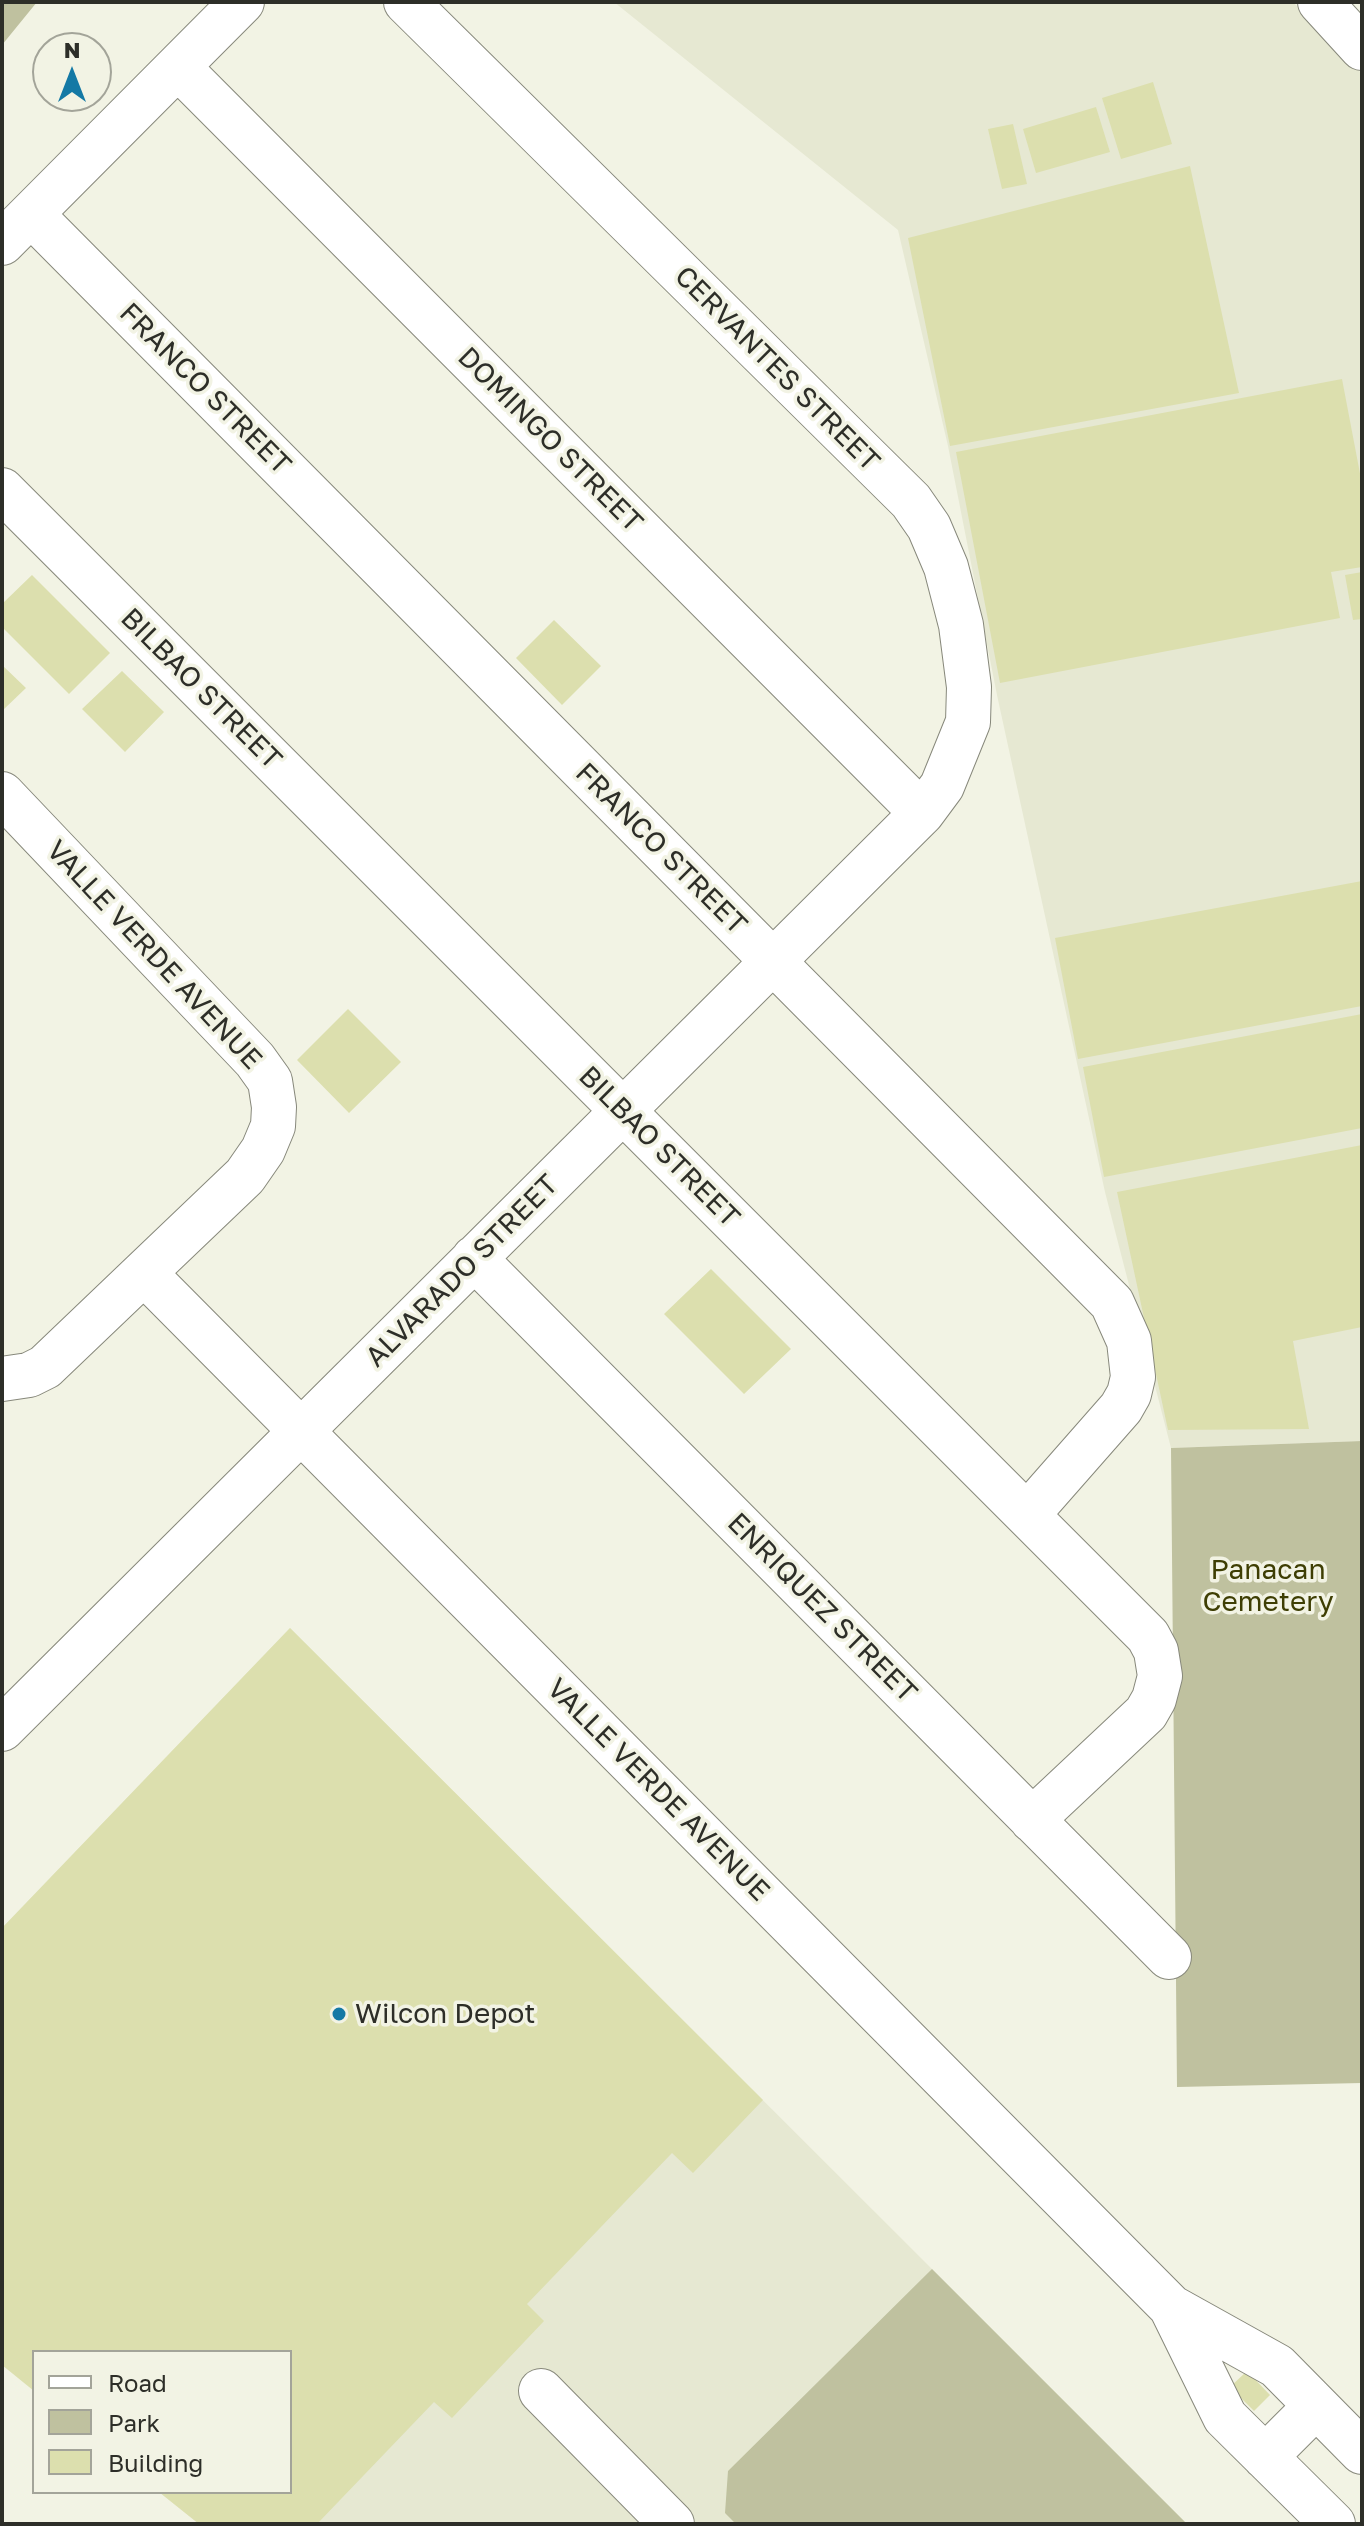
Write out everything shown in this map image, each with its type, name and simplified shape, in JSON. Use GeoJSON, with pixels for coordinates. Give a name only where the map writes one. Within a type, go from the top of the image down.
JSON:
{"type":"FeatureCollection","features":[{"type":"Feature","properties":{"kind":"street"},"geometry":{"type":"LineString","coordinates":[[17,228],[242,2]]}},
{"type":"Feature","properties":{"kind":"street","name":"CERVANTES STREET"},"geometry":{"type":"LineString","coordinates":[[406,2],[911,501],[929,527],[946,567],[961,625],[969,699],[968,722],[956,757],[942,786],[922,813]]}},
{"type":"Feature","properties":{"kind":"street"},"geometry":{"type":"LineString","coordinates":[[1320,2],[1362,48]]}},
{"type":"Feature","properties":{"kind":"street","name":"DOMINGO STREET"},"geometry":{"type":"LineString","coordinates":[[178,67],[922,813]]}},
{"type":"Feature","properties":{"kind":"street","name":"FRANCO STREET"},"geometry":{"type":"LineString","coordinates":[[17,228],[773,961],[1112,1303],[1121,1318],[1132,1359],[1129,1394],[1121,1408],[1027,1515]]}},
{"type":"Feature","properties":{"kind":"street","name":"BILBAO STREET"},"geometry":{"type":"LineString","coordinates":[[2,490],[1148,1636],[1156,1651],[1160,1676],[1154,1699],[1146,1713],[1032,1820]]}},
{"type":"Feature","properties":{"kind":"street","name":"VALLE VERDE AVENUE"},"geometry":{"type":"LineString","coordinates":[[2,794],[255,1060],[270,1081],[274,1107],[273,1126],[263,1150],[245,1176],[45,1367],[29,1375],[2,1379]]}},
{"type":"Feature","properties":{"kind":"street","name":"ALVARADO STREET"},"geometry":{"type":"LineString","coordinates":[[4,1723],[922,813]]}},
{"type":"Feature","properties":{"kind":"street","name":"ENRIQUEZ STREET"},"geometry":{"type":"LineString","coordinates":[[474,1258],[1169,1957]]}},
{"type":"Feature","properties":{"kind":"street","name":"VALLE VERDE AVENUE"},"geometry":{"type":"LineString","coordinates":[[144,1273],[1171,2307],[1277,2366],[1362,2452]]}},
{"type":"Feature","properties":{"kind":"street","name":"VALLE VERDE AVENUE"},"geometry":{"type":"LineString","coordinates":[[1171,2307],[1225,2417],[1333,2524]]}},
{"type":"Feature","properties":{"kind":"street"},"geometry":{"type":"LineString","coordinates":[[541,2391],[672,2524]]}},
{"type":"Feature","properties":{"kind":"street"},"geometry":{"type":"LineString","coordinates":[[1265,2457],[1316,2406]]}},
{"type":"Feature","properties":{"kind":"shaded area"},"geometry":{"type":"Polygon","coordinates":[[[614,2],[1293,2],[1362,74],[1362,1441],[1171,1448],[1105,1192],[997,695],[948,446],[898,230],[614,2]]]}},
{"type":"Feature","properties":{"kind":"shaded area","name":"Wilcon Depot"},"geometry":{"type":"Polygon","coordinates":[[[290,1628],[1187,2524],[199,2524],[162,2494],[292,2494],[292,2350],[34,2350],[2,1928],[290,1628]]]}},
{"type":"Feature","properties":{"kind":"green space"},"geometry":{"type":"Polygon","coordinates":[[[2,2],[37,2],[2,45],[2,2]]]}},
{"type":"Feature","properties":{"kind":"green space","name":"Panacan Cemetery"},"geometry":{"type":"Polygon","coordinates":[[[1362,1441],[1362,2083],[1177,2087],[1171,1448],[1362,1441]]]}},
{"type":"Feature","properties":{"kind":"green space"},"geometry":{"type":"Polygon","coordinates":[[[932,2269],[1187,2524],[736,2524],[725,2513],[728,2471],[932,2269]]]}},
{"type":"Feature","properties":{"kind":"building"},"geometry":{"type":"Polygon","coordinates":[[[1153,82],[1172,144],[1121,159],[1102,98],[1153,82]]]}},
{"type":"Feature","properties":{"kind":"building"},"geometry":{"type":"Polygon","coordinates":[[[1096,107],[1110,152],[1036,173],[1023,129],[1096,107]]]}},
{"type":"Feature","properties":{"kind":"building"},"geometry":{"type":"Polygon","coordinates":[[[1013,124],[1027,184],[1002,189],[988,129],[1013,124]]]}},
{"type":"Feature","properties":{"kind":"building"},"geometry":{"type":"Polygon","coordinates":[[[1190,166],[1239,393],[950,446],[908,238],[1190,166]]]}},
{"type":"Feature","properties":{"kind":"building"},"geometry":{"type":"Polygon","coordinates":[[[1342,379],[1362,484],[1362,567],[1331,572],[1340,618],[1000,683],[956,452],[1342,379]]]}},
{"type":"Feature","properties":{"kind":"building"},"geometry":{"type":"Polygon","coordinates":[[[1362,572],[1362,619],[1353,620],[1345,575],[1362,572]]]}},
{"type":"Feature","properties":{"kind":"building"},"geometry":{"type":"Polygon","coordinates":[[[32,575],[110,653],[69,694],[2,627],[2,604],[32,575]]]}},
{"type":"Feature","properties":{"kind":"building"},"geometry":{"type":"Polygon","coordinates":[[[554,620],[601,666],[562,705],[516,658],[554,620]]]}},
{"type":"Feature","properties":{"kind":"building"},"geometry":{"type":"Polygon","coordinates":[[[2,665],[26,688],[2,711],[2,665]]]}},
{"type":"Feature","properties":{"kind":"building"},"geometry":{"type":"Polygon","coordinates":[[[122,671],[164,712],[125,752],[82,709],[122,671]]]}},
{"type":"Feature","properties":{"kind":"building"},"geometry":{"type":"Polygon","coordinates":[[[1362,881],[1362,1006],[1078,1059],[1055,938],[1362,881]]]}},
{"type":"Feature","properties":{"kind":"building"},"geometry":{"type":"Polygon","coordinates":[[[348,1009],[401,1062],[349,1113],[297,1060],[348,1009]]]}},
{"type":"Feature","properties":{"kind":"building"},"geometry":{"type":"Polygon","coordinates":[[[1362,1014],[1362,1128],[1104,1177],[1083,1067],[1362,1014]]]}},
{"type":"Feature","properties":{"kind":"building"},"geometry":{"type":"Polygon","coordinates":[[[1362,1145],[1362,1327],[1293,1341],[1309,1429],[1168,1430],[1117,1192],[1362,1145]]]}},
{"type":"Feature","properties":{"kind":"building"},"geometry":{"type":"Polygon","coordinates":[[[711,1269],[791,1349],[744,1394],[664,1314],[711,1269]]]}},
{"type":"Feature","properties":{"kind":"building","name":"Wilcon Depot"},"geometry":{"type":"Polygon","coordinates":[[[290,1628],[763,2100],[693,2173],[672,2153],[527,2304],[544,2321],[452,2418],[434,2402],[317,2524],[199,2524],[162,2494],[292,2494],[292,2350],[32,2350],[32,2389],[2,2365],[2,1928],[290,1628]]]}},
{"type":"Feature","properties":{"kind":"building"},"geometry":{"type":"Polygon","coordinates":[[[1247,2371],[1270,2395],[1254,2411],[1230,2387],[1247,2371]]]}},
{"type":"Feature","properties":{"kind":"place","name":"Wilcon Depot"},"geometry":{"type":"Point","coordinates":[339,2014]}}]}
